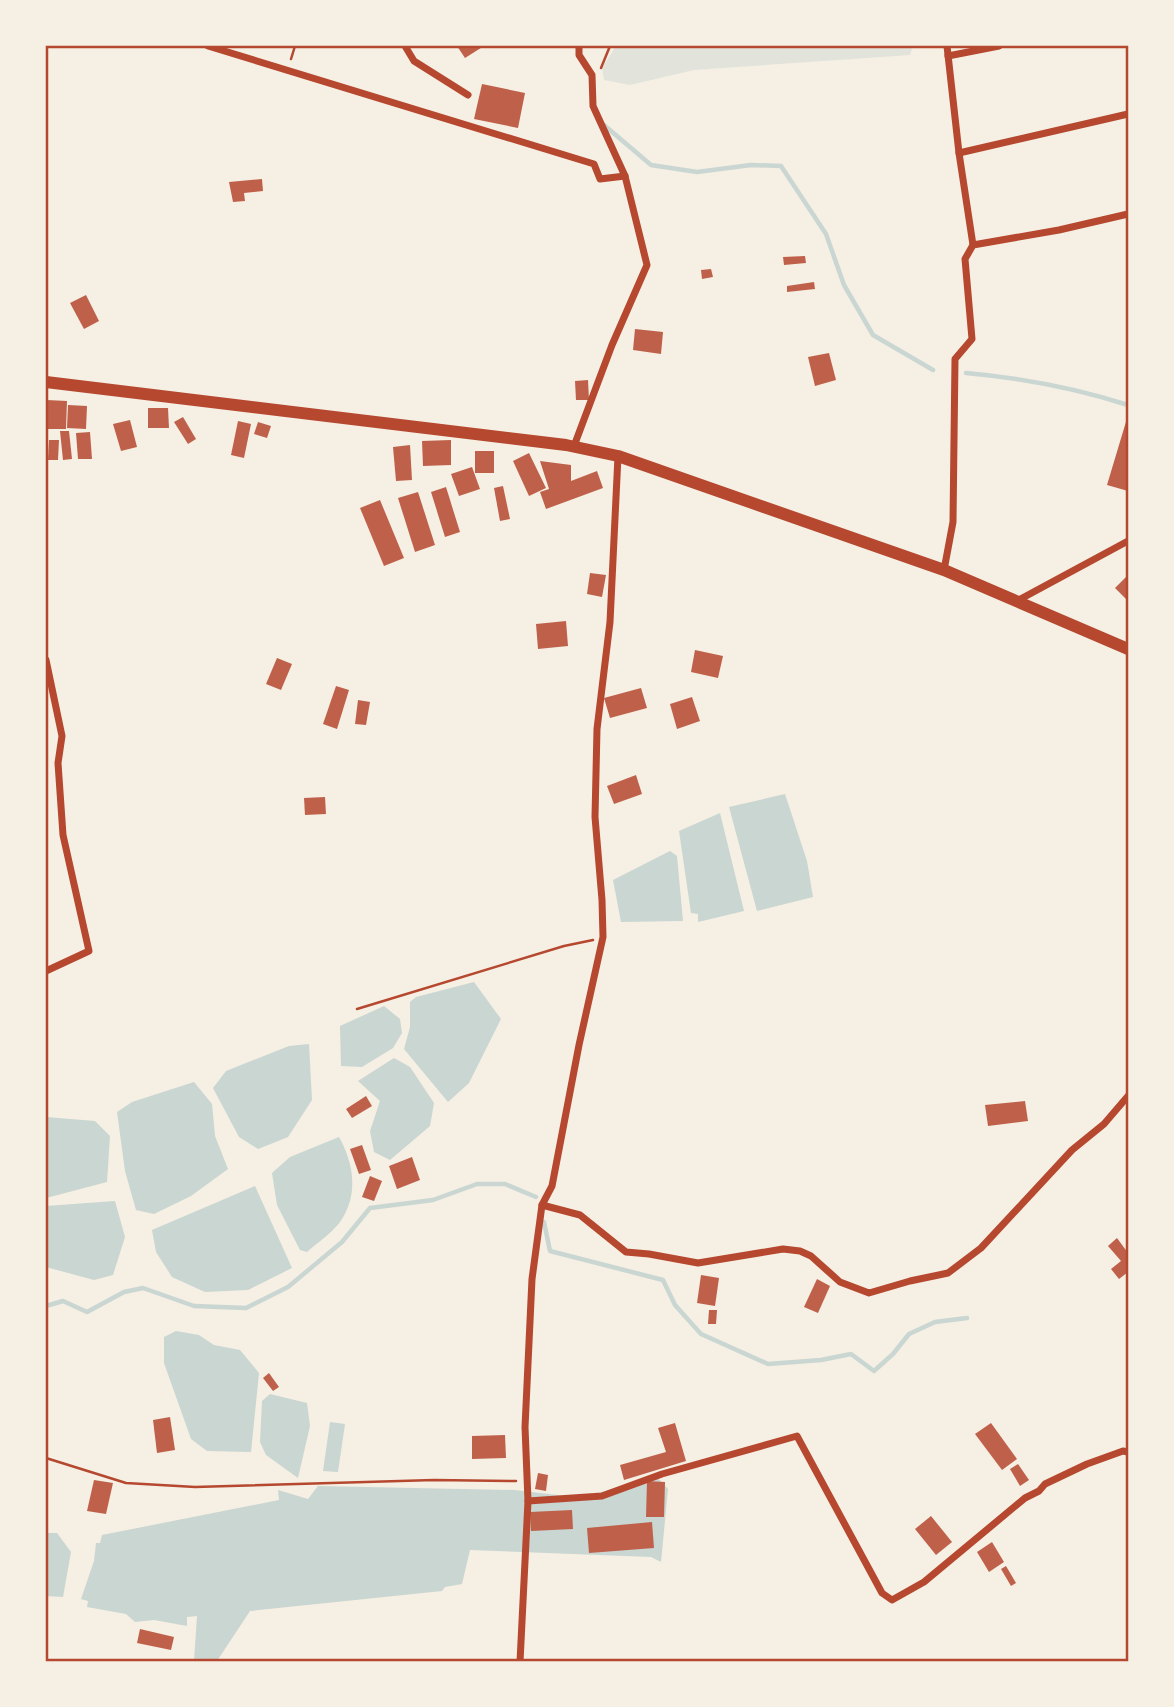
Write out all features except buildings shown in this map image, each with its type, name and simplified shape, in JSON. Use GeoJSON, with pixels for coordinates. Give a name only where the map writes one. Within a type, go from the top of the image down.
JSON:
{"type":"FeatureCollection","features":[{"type":"Feature","properties":{"kind":"main road"},"geometry":{"type":"LineString","coordinates":[[46,382],[574,446],[618,456],[944,570],[1129,649]]}},
{"type":"Feature","properties":{"kind":"street"},"geometry":{"type":"LineString","coordinates":[[208,46],[594,164],[600,179],[625,176]]}},
{"type":"Feature","properties":{"kind":"street"},"geometry":{"type":"LineString","coordinates":[[405,46],[414,61],[468,95]]}},
{"type":"Feature","properties":{"kind":"street"},"geometry":{"type":"LineString","coordinates":[[574,446],[612,345],[647,265],[625,176],[593,106],[593,75],[579,55],[579,46]]}},
{"type":"Feature","properties":{"kind":"street"},"geometry":{"type":"LineString","coordinates":[[944,570],[953,522],[955,359],[972,339],[965,259],[973,245],[947,46]]}},
{"type":"Feature","properties":{"kind":"street"},"geometry":{"type":"LineString","coordinates":[[948,56],[999,46]]}},
{"type":"Feature","properties":{"kind":"street"},"geometry":{"type":"LineString","coordinates":[[959,153],[1129,114]]}},
{"type":"Feature","properties":{"kind":"street"},"geometry":{"type":"LineString","coordinates":[[973,245],[1129,214]]}},
{"type":"Feature","properties":{"kind":"street"},"geometry":{"type":"LineString","coordinates":[[520,1661],[528,1501],[525,1427],[531,1279],[542,1205],[552,1186],[603,937],[595,817],[597,729],[610,622],[618,456]]}},
{"type":"Feature","properties":{"kind":"street"},"geometry":{"type":"LineString","coordinates":[[1015,602],[1129,541]]}},
{"type":"Feature","properties":{"kind":"street"},"geometry":{"type":"LineString","coordinates":[[46,660],[62,736],[58,763],[63,835],[89,951],[46,971]]}},
{"type":"Feature","properties":{"kind":"street"},"geometry":{"type":"LineString","coordinates":[[542,1205],[580,1215],[626,1252],[698,1263],[783,1249],[800,1251],[811,1256],[840,1282],[869,1293],[948,1273],[981,1248],[1072,1150],[1104,1124],[1129,1096]]}},
{"type":"Feature","properties":{"kind":"street"},"geometry":{"type":"LineString","coordinates":[[528,1501],[602,1496],[662,1474],[797,1437],[882,1593],[892,1600],[924,1582],[1045,1484],[1087,1464],[1123,1451],[1129,1452]]}},
{"type":"Feature","properties":{"kind":"path"},"geometry":{"type":"LineString","coordinates":[[287,70],[295,46]]}},
{"type":"Feature","properties":{"kind":"path"},"geometry":{"type":"LineString","coordinates":[[593,75],[602,68],[610,46]]}},
{"type":"Feature","properties":{"kind":"path"},"geometry":{"type":"LineString","coordinates":[[357,1009],[564,946],[603,937]]}},
{"type":"Feature","properties":{"kind":"path"},"geometry":{"type":"LineString","coordinates":[[46,1458],[126,1483],[195,1487],[435,1479],[526,1481]]}},
{"type":"Feature","properties":{"kind":"shaded area"},"geometry":{"type":"Polygon","coordinates":[[[616,46],[913,46],[910,55],[694,70],[630,85],[604,80],[602,68],[616,46]]]}},
{"type":"Feature","properties":{"kind":"shaded area"},"geometry":{"type":"Polygon","coordinates":[[[785,794],[807,861],[813,897],[757,911],[729,807],[785,794]]]}},
{"type":"Feature","properties":{"kind":"shaded area"},"geometry":{"type":"Polygon","coordinates":[[[720,813],[744,911],[698,922],[698,914],[691,913],[679,831],[720,813]]]}},
{"type":"Feature","properties":{"kind":"shaded area"},"geometry":{"type":"Polygon","coordinates":[[[670,851],[677,856],[683,921],[621,922],[613,880],[670,851]]]}},
{"type":"Feature","properties":{"kind":"shaded area"},"geometry":{"type":"Polygon","coordinates":[[[474,982],[501,1019],[469,1083],[448,1102],[404,1049],[410,1027],[410,1002],[416,997],[474,982]]]}},
{"type":"Feature","properties":{"kind":"shaded area"},"geometry":{"type":"Polygon","coordinates":[[[384,1006],[400,1019],[402,1033],[393,1048],[362,1067],[341,1066],[340,1026],[384,1006]]]}},
{"type":"Feature","properties":{"kind":"shaded area"},"geometry":{"type":"Polygon","coordinates":[[[309,1044],[312,1100],[288,1137],[258,1149],[239,1137],[213,1088],[226,1071],[289,1046],[309,1044]]]}},
{"type":"Feature","properties":{"kind":"shaded area"},"geometry":{"type":"Polygon","coordinates":[[[394,1058],[410,1067],[434,1103],[430,1126],[390,1160],[374,1152],[370,1131],[380,1101],[358,1081],[394,1058]]]}},
{"type":"Feature","properties":{"kind":"shaded area"},"geometry":{"type":"Polygon","coordinates":[[[194,1082],[212,1104],[215,1136],[228,1169],[191,1196],[154,1214],[136,1210],[125,1171],[117,1112],[132,1102],[194,1082]]]}},
{"type":"Feature","properties":{"kind":"shaded area"},"geometry":{"type":"Polygon","coordinates":[[[46,1117],[95,1121],[110,1136],[107,1182],[46,1198],[46,1117]]]}},
{"type":"Feature","properties":{"kind":"shaded area"},"geometry":{"type":"Polygon","coordinates":[[[339,1137],[351,1169],[350,1201],[346,1212],[333,1230],[307,1252],[300,1250],[277,1205],[272,1173],[290,1157],[339,1137]]]}},
{"type":"Feature","properties":{"kind":"shaded area"},"geometry":{"type":"Polygon","coordinates":[[[255,1186],[292,1268],[248,1290],[205,1292],[172,1277],[156,1252],[152,1230],[255,1186]]]}},
{"type":"Feature","properties":{"kind":"shaded area"},"geometry":{"type":"Polygon","coordinates":[[[115,1201],[125,1237],[113,1275],[94,1280],[46,1267],[46,1206],[115,1201]]]}},
{"type":"Feature","properties":{"kind":"shaded area"},"geometry":{"type":"Polygon","coordinates":[[[176,1331],[199,1335],[214,1345],[240,1350],[259,1373],[251,1452],[207,1451],[191,1439],[164,1363],[164,1337],[176,1331]]]}},
{"type":"Feature","properties":{"kind":"shaded area"},"geometry":{"type":"Polygon","coordinates":[[[270,1394],[307,1403],[310,1426],[298,1478],[266,1455],[260,1442],[262,1401],[270,1394]]]}},
{"type":"Feature","properties":{"kind":"shaded area"},"geometry":{"type":"Polygon","coordinates":[[[330,1422],[345,1424],[338,1472],[323,1471],[330,1422]]]}},
{"type":"Feature","properties":{"kind":"shaded area"},"geometry":{"type":"Polygon","coordinates":[[[655,1475],[668,1489],[661,1562],[651,1557],[470,1550],[462,1584],[445,1587],[442,1591],[250,1611],[217,1661],[194,1661],[197,1616],[187,1617],[187,1626],[154,1620],[135,1622],[126,1614],[87,1607],[88,1601],[81,1599],[94,1561],[96,1543],[100,1543],[102,1535],[279,1500],[278,1490],[308,1499],[318,1486],[515,1490],[583,1498],[655,1475]]]}},
{"type":"Feature","properties":{"kind":"shaded area"},"geometry":{"type":"Polygon","coordinates":[[[46,1533],[57,1533],[71,1552],[63,1597],[46,1596],[46,1533]]]}},
{"type":"Feature","properties":{"kind":"waterway"},"geometry":{"type":"LineString","coordinates":[[604,125],[651,165],[697,172],[751,165],[781,166],[826,234],[844,285],[873,335],[933,370]]}},
{"type":"Feature","properties":{"kind":"waterway"},"geometry":{"type":"LineString","coordinates":[[966,373],[1048,384],[1128,405]]}},
{"type":"Feature","properties":{"kind":"waterway"},"geometry":{"type":"LineString","coordinates":[[46,1306],[63,1301],[87,1312],[124,1292],[143,1288],[194,1306],[246,1308],[288,1287],[342,1242],[370,1208],[433,1200],[477,1184],[505,1184],[536,1197]]}},
{"type":"Feature","properties":{"kind":"waterway"},"geometry":{"type":"LineString","coordinates":[[544,1222],[550,1251],[663,1280],[675,1305],[701,1334],[768,1364],[821,1360],[851,1354],[874,1371],[893,1354],[909,1334],[935,1322],[967,1318]]}}]}
